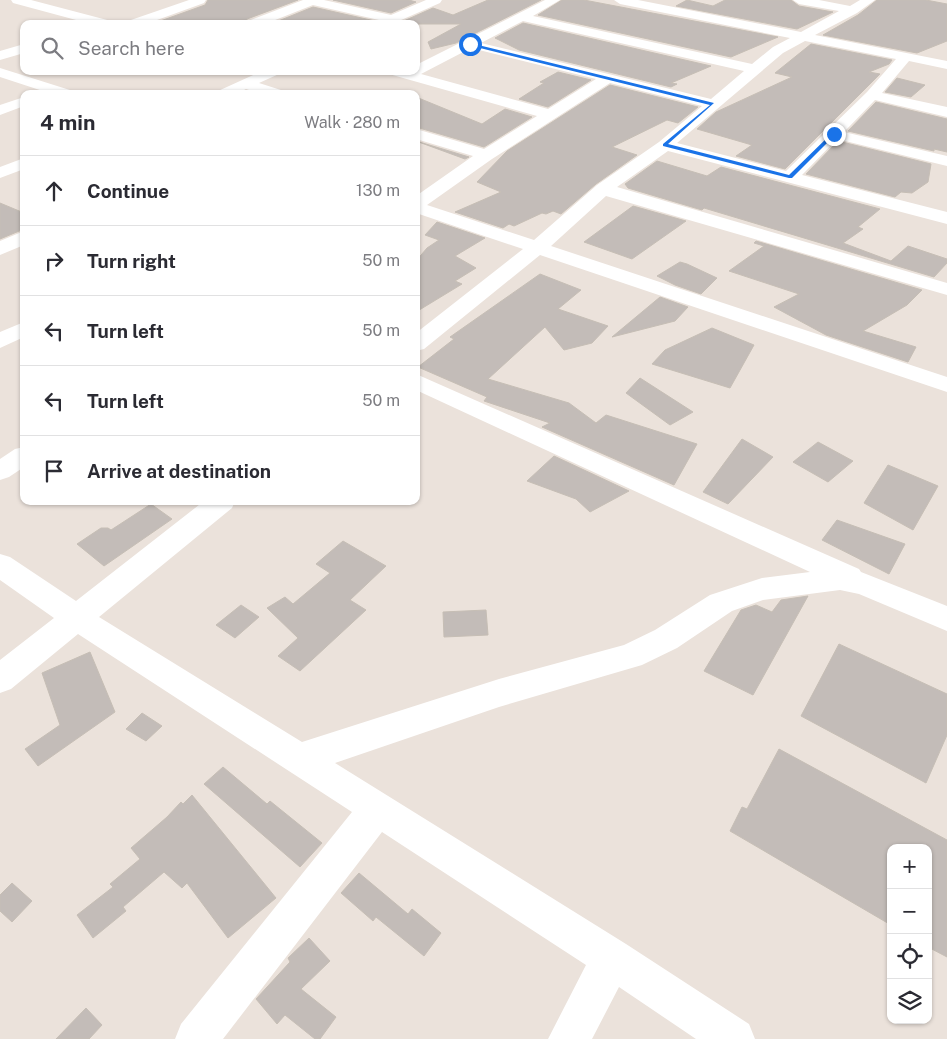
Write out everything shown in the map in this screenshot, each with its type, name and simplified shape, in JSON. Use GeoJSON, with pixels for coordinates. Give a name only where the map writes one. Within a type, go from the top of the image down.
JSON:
{"type":"FeatureCollection","features":[{"type":"Feature","properties":{"kind":"street"},"geometry":{"type":"LineString","coordinates":[[17,0],[88,20]]}},
{"type":"Feature","properties":{"kind":"street"},"geometry":{"type":"LineString","coordinates":[[144,20],[200,0]]}},
{"type":"Feature","properties":{"kind":"street"},"geometry":{"type":"LineString","coordinates":[[263,20],[313,0],[379,20]]}},
{"type":"Feature","properties":{"kind":"street"},"geometry":{"type":"LineString","coordinates":[[391,20],[436,0]]}},
{"type":"Feature","properties":{"kind":"street"},"geometry":{"type":"LineString","coordinates":[[420,67],[470,44],[554,0]]}},
{"type":"Feature","properties":{"kind":"street"},"geometry":{"type":"LineString","coordinates":[[620,0],[647,2],[803,37],[941,64],[947,50]]}},
{"type":"Feature","properties":{"kind":"street"},"geometry":{"type":"LineString","coordinates":[[799,0],[853,10]]}},
{"type":"Feature","properties":{"kind":"street"},"geometry":{"type":"LineString","coordinates":[[420,341],[538,247],[603,189],[665,145],[778,50],[869,0]]}},
{"type":"Feature","properties":{"kind":"street"},"geometry":{"type":"LineString","coordinates":[[57,11],[82,3]]}},
{"type":"Feature","properties":{"kind":"street"},"geometry":{"type":"LineString","coordinates":[[521,17],[754,69]]}},
{"type":"Feature","properties":{"kind":"street"},"geometry":{"type":"LineString","coordinates":[[470,44],[713,104]]}},
{"type":"Feature","properties":{"kind":"street"},"geometry":{"type":"LineString","coordinates":[[1,55],[20,49]]}},
{"type":"Feature","properties":{"kind":"street"},"geometry":{"type":"LineString","coordinates":[[790,176],[872,95],[905,57]]}},
{"type":"Feature","properties":{"kind":"street"},"geometry":{"type":"LineString","coordinates":[[0,72],[50,90]]}},
{"type":"Feature","properties":{"kind":"street"},"geometry":{"type":"LineString","coordinates":[[232,90],[265,75]]}},
{"type":"Feature","properties":{"kind":"street"},"geometry":{"type":"LineString","coordinates":[[418,75],[549,114]]}},
{"type":"Feature","properties":{"kind":"street"},"geometry":{"type":"LineString","coordinates":[[420,203],[486,154],[606,78]]}},
{"type":"Feature","properties":{"kind":"street"},"geometry":{"type":"LineString","coordinates":[[245,84],[265,90]]}},
{"type":"Feature","properties":{"kind":"street"},"geometry":{"type":"LineString","coordinates":[[872,95],[947,112]]}},
{"type":"Feature","properties":{"kind":"street"},"geometry":{"type":"LineString","coordinates":[[0,110],[20,102]]}},
{"type":"Feature","properties":{"kind":"street"},"geometry":{"type":"LineString","coordinates":[[834,134],[947,161]]}},
{"type":"Feature","properties":{"kind":"street"},"geometry":{"type":"LineString","coordinates":[[420,135],[486,154]]}},
{"type":"Feature","properties":{"kind":"street"},"geometry":{"type":"LineString","coordinates":[[665,145],[947,218]]}},
{"type":"Feature","properties":{"kind":"street"},"geometry":{"type":"LineString","coordinates":[[0,174],[20,166]]}},
{"type":"Feature","properties":{"kind":"street"},"geometry":{"type":"LineString","coordinates":[[603,189],[947,289]]}},
{"type":"Feature","properties":{"kind":"street"},"geometry":{"type":"LineString","coordinates":[[420,207],[945,379]]}},
{"type":"Feature","properties":{"kind":"street"},"geometry":{"type":"LineString","coordinates":[[0,249],[20,239]]}},
{"type":"Feature","properties":{"kind":"street"},"geometry":{"type":"LineString","coordinates":[[420,316],[441,324]]}},
{"type":"Feature","properties":{"kind":"street"},"geometry":{"type":"LineString","coordinates":[[420,382],[483,413],[864,584],[947,619]]}},
{"type":"Feature","properties":{"kind":"street"},"geometry":{"type":"LineString","coordinates":[[0,471],[20,458]]}},
{"type":"Feature","properties":{"kind":"street"},"geometry":{"type":"LineString","coordinates":[[0,679],[217,505]]}},
{"type":"Feature","properties":{"kind":"street"},"geometry":{"type":"LineString","coordinates":[[0,565],[76,618],[378,808],[612,958],[734,1039]]}},
{"type":"Feature","properties":{"kind":"street"},"geometry":{"type":"LineString","coordinates":[[299,759],[499,693],[631,656],[666,639],[721,603],[762,589],[840,578],[864,584]]}},
{"type":"Feature","properties":{"kind":"street"},"geometry":{"type":"LineString","coordinates":[[196,1039],[378,808]]}},
{"type":"Feature","properties":{"kind":"street"},"geometry":{"type":"LineString","coordinates":[[569,1039],[612,958]]}},
{"type":"Feature","properties":{"kind":"building"},"geometry":{"type":"Polygon","coordinates":[[[208,0],[298,0],[247,20],[163,20],[205,5],[208,0]]]}},
{"type":"Feature","properties":{"kind":"building"},"geometry":{"type":"Polygon","coordinates":[[[333,0],[409,0],[416,2],[391,13],[333,0]]]}},
{"type":"Feature","properties":{"kind":"building"},"geometry":{"type":"Polygon","coordinates":[[[488,0],[541,0],[456,43],[431,49],[428,42],[461,24],[420,24],[420,20],[406,20],[433,8],[453,15],[488,0]]]}},
{"type":"Feature","properties":{"kind":"building"},"geometry":{"type":"Polygon","coordinates":[[[562,0],[584,0],[778,37],[731,57],[538,15],[562,0]]]}},
{"type":"Feature","properties":{"kind":"building"},"geometry":{"type":"Polygon","coordinates":[[[687,0],[713,6],[725,0],[791,0],[799,6],[833,12],[797,29],[676,6],[687,0]]]}},
{"type":"Feature","properties":{"kind":"building"},"geometry":{"type":"Polygon","coordinates":[[[877,0],[926,0],[947,4],[947,41],[917,53],[823,35],[858,15],[877,0]]]}},
{"type":"Feature","properties":{"kind":"building"},"geometry":{"type":"Polygon","coordinates":[[[313,7],[371,20],[281,20],[313,7]]]}},
{"type":"Feature","properties":{"kind":"building"},"geometry":{"type":"Polygon","coordinates":[[[523,23],[711,66],[671,83],[677,84],[671,87],[519,50],[495,38],[523,23]]]}},
{"type":"Feature","properties":{"kind":"building"},"geometry":{"type":"Polygon","coordinates":[[[811,44],[892,60],[889,64],[869,72],[880,74],[785,169],[736,156],[752,145],[697,129],[716,112],[792,77],[775,73],[811,44]]]}},
{"type":"Feature","properties":{"kind":"building"},"geometry":{"type":"Polygon","coordinates":[[[558,72],[591,80],[548,107],[519,99],[544,83],[540,82],[558,72]]]}},
{"type":"Feature","properties":{"kind":"building"},"geometry":{"type":"Polygon","coordinates":[[[897,78],[925,85],[911,97],[885,92],[897,78]]]}},
{"type":"Feature","properties":{"kind":"building"},"geometry":{"type":"Polygon","coordinates":[[[610,85],[698,107],[678,123],[667,120],[612,147],[637,155],[596,184],[561,214],[553,211],[546,214],[542,213],[514,226],[509,224],[503,228],[455,212],[501,192],[477,182],[507,151],[610,85]]]}},
{"type":"Feature","properties":{"kind":"building"},"geometry":{"type":"Polygon","coordinates":[[[420,99],[482,124],[505,109],[532,117],[484,147],[420,128],[420,99]]]}},
{"type":"Feature","properties":{"kind":"building"},"geometry":{"type":"Polygon","coordinates":[[[876,102],[947,119],[947,152],[934,149],[934,151],[848,131],[876,102]]]}},
{"type":"Feature","properties":{"kind":"building"},"geometry":{"type":"Polygon","coordinates":[[[838,141],[931,164],[928,182],[912,193],[901,192],[895,197],[806,174],[838,141]]]}},
{"type":"Feature","properties":{"kind":"building"},"geometry":{"type":"Polygon","coordinates":[[[420,142],[420,142],[469,157],[465,159],[420,142]]]}},
{"type":"Feature","properties":{"kind":"building"},"geometry":{"type":"Polygon","coordinates":[[[657,161],[707,176],[721,167],[880,209],[858,227],[863,229],[843,243],[891,261],[908,246],[947,259],[947,263],[934,277],[704,208],[702,210],[628,188],[625,184],[657,161]]]}},
{"type":"Feature","properties":{"kind":"building"},"geometry":{"type":"Polygon","coordinates":[[[0,203],[20,211],[20,231],[0,239],[0,203]]]}},
{"type":"Feature","properties":{"kind":"building"},"geometry":{"type":"Polygon","coordinates":[[[633,206],[686,221],[632,259],[584,242],[633,206]]]}},
{"type":"Feature","properties":{"kind":"building"},"geometry":{"type":"Polygon","coordinates":[[[437,222],[485,238],[455,256],[476,268],[455,281],[462,284],[420,310],[420,256],[427,248],[439,240],[425,235],[437,222]]]}},
{"type":"Feature","properties":{"kind":"building"},"geometry":{"type":"Polygon","coordinates":[[[756,241],[922,290],[907,305],[863,331],[916,347],[908,362],[826,335],[774,307],[799,294],[729,271],[764,246],[754,243],[756,241]]]}},
{"type":"Feature","properties":{"kind":"building"},"geometry":{"type":"Polygon","coordinates":[[[680,262],[717,278],[701,294],[675,285],[657,276],[680,262]]]}},
{"type":"Feature","properties":{"kind":"building"},"geometry":{"type":"Polygon","coordinates":[[[540,274],[581,290],[558,309],[608,326],[592,343],[564,350],[545,327],[488,379],[569,403],[596,423],[606,415],[697,444],[674,485],[542,427],[550,423],[484,401],[487,397],[420,368],[420,365],[454,339],[450,337],[540,274]]]}},
{"type":"Feature","properties":{"kind":"building"},"geometry":{"type":"Polygon","coordinates":[[[660,297],[688,307],[675,321],[612,337],[660,297]]]}},
{"type":"Feature","properties":{"kind":"building"},"geometry":{"type":"Polygon","coordinates":[[[712,328],[754,345],[730,388],[652,364],[665,350],[712,328]]]}},
{"type":"Feature","properties":{"kind":"building"},"geometry":{"type":"Polygon","coordinates":[[[640,378],[693,412],[670,425],[626,393],[640,378]]]}},
{"type":"Feature","properties":{"kind":"building"},"geometry":{"type":"Polygon","coordinates":[[[742,439],[773,457],[728,504],[703,492],[742,439]]]}},
{"type":"Feature","properties":{"kind":"building"},"geometry":{"type":"Polygon","coordinates":[[[818,442],[853,461],[828,482],[793,462],[818,442]]]}},
{"type":"Feature","properties":{"kind":"building"},"geometry":{"type":"Polygon","coordinates":[[[554,456],[629,491],[590,512],[576,499],[527,481],[554,456]]]}},
{"type":"Feature","properties":{"kind":"building"},"geometry":{"type":"Polygon","coordinates":[[[888,465],[938,486],[913,530],[864,503],[888,465]]]}},
{"type":"Feature","properties":{"kind":"building"},"geometry":{"type":"Polygon","coordinates":[[[149,505],[152,505],[172,519],[104,566],[77,544],[101,528],[111,530],[149,505]]]}},
{"type":"Feature","properties":{"kind":"building"},"geometry":{"type":"Polygon","coordinates":[[[837,520],[905,544],[889,574],[822,540],[837,520]]]}},
{"type":"Feature","properties":{"kind":"building"},"geometry":{"type":"Polygon","coordinates":[[[343,541],[386,566],[350,600],[366,610],[300,671],[278,656],[298,638],[267,608],[285,597],[293,604],[330,573],[316,564],[343,541]]]}},
{"type":"Feature","properties":{"kind":"building"},"geometry":{"type":"Polygon","coordinates":[[[808,596],[753,695],[704,671],[741,610],[756,605],[772,612],[781,600],[808,596]]]}},
{"type":"Feature","properties":{"kind":"building"},"geometry":{"type":"Polygon","coordinates":[[[241,605],[259,617],[235,638],[216,625],[241,605]]]}},
{"type":"Feature","properties":{"kind":"building"},"geometry":{"type":"Polygon","coordinates":[[[486,610],[488,635],[444,637],[443,612],[486,610]]]}},
{"type":"Feature","properties":{"kind":"building"},"geometry":{"type":"Polygon","coordinates":[[[839,644],[947,694],[947,735],[926,783],[801,716],[839,644]]]}},
{"type":"Feature","properties":{"kind":"building"},"geometry":{"type":"Polygon","coordinates":[[[90,652],[115,712],[38,766],[25,749],[60,725],[42,673],[90,652]]]}},
{"type":"Feature","properties":{"kind":"building"},"geometry":{"type":"Polygon","coordinates":[[[142,713],[162,726],[146,741],[126,729],[142,713]]]}},
{"type":"Feature","properties":{"kind":"building"},"geometry":{"type":"Polygon","coordinates":[[[779,749],[947,840],[947,957],[932,949],[932,844],[887,844],[887,923],[730,831],[742,807],[747,809],[779,749]]]}},
{"type":"Feature","properties":{"kind":"building"},"geometry":{"type":"Polygon","coordinates":[[[223,767],[267,804],[270,801],[322,843],[300,867],[204,784],[223,767]]]}},
{"type":"Feature","properties":{"kind":"building"},"geometry":{"type":"Polygon","coordinates":[[[192,795],[276,898],[228,938],[187,883],[182,888],[164,872],[123,907],[126,911],[93,938],[77,915],[113,887],[110,884],[140,859],[131,848],[167,817],[181,802],[183,804],[192,795]]]}},
{"type":"Feature","properties":{"kind":"building"},"geometry":{"type":"Polygon","coordinates":[[[359,873],[408,914],[412,909],[441,933],[424,956],[376,917],[373,921],[341,893],[359,873]]]}},
{"type":"Feature","properties":{"kind":"building"},"geometry":{"type":"Polygon","coordinates":[[[12,883],[32,901],[12,922],[0,911],[0,895],[12,883]]]}},
{"type":"Feature","properties":{"kind":"building"},"geometry":{"type":"Polygon","coordinates":[[[309,938],[330,961],[301,989],[336,1017],[320,1039],[315,1039],[285,1015],[277,1024],[256,999],[290,962],[288,958],[309,938]]]}},
{"type":"Feature","properties":{"kind":"building"},"geometry":{"type":"Polygon","coordinates":[[[86,1008],[102,1025],[89,1039],[56,1039],[86,1008]]]}},
{"type":"Feature","properties":{"kind":"route"},"geometry":{"type":"LineString","coordinates":[[470,44],[713,104],[665,145],[790,176],[834,134]]}}]}
